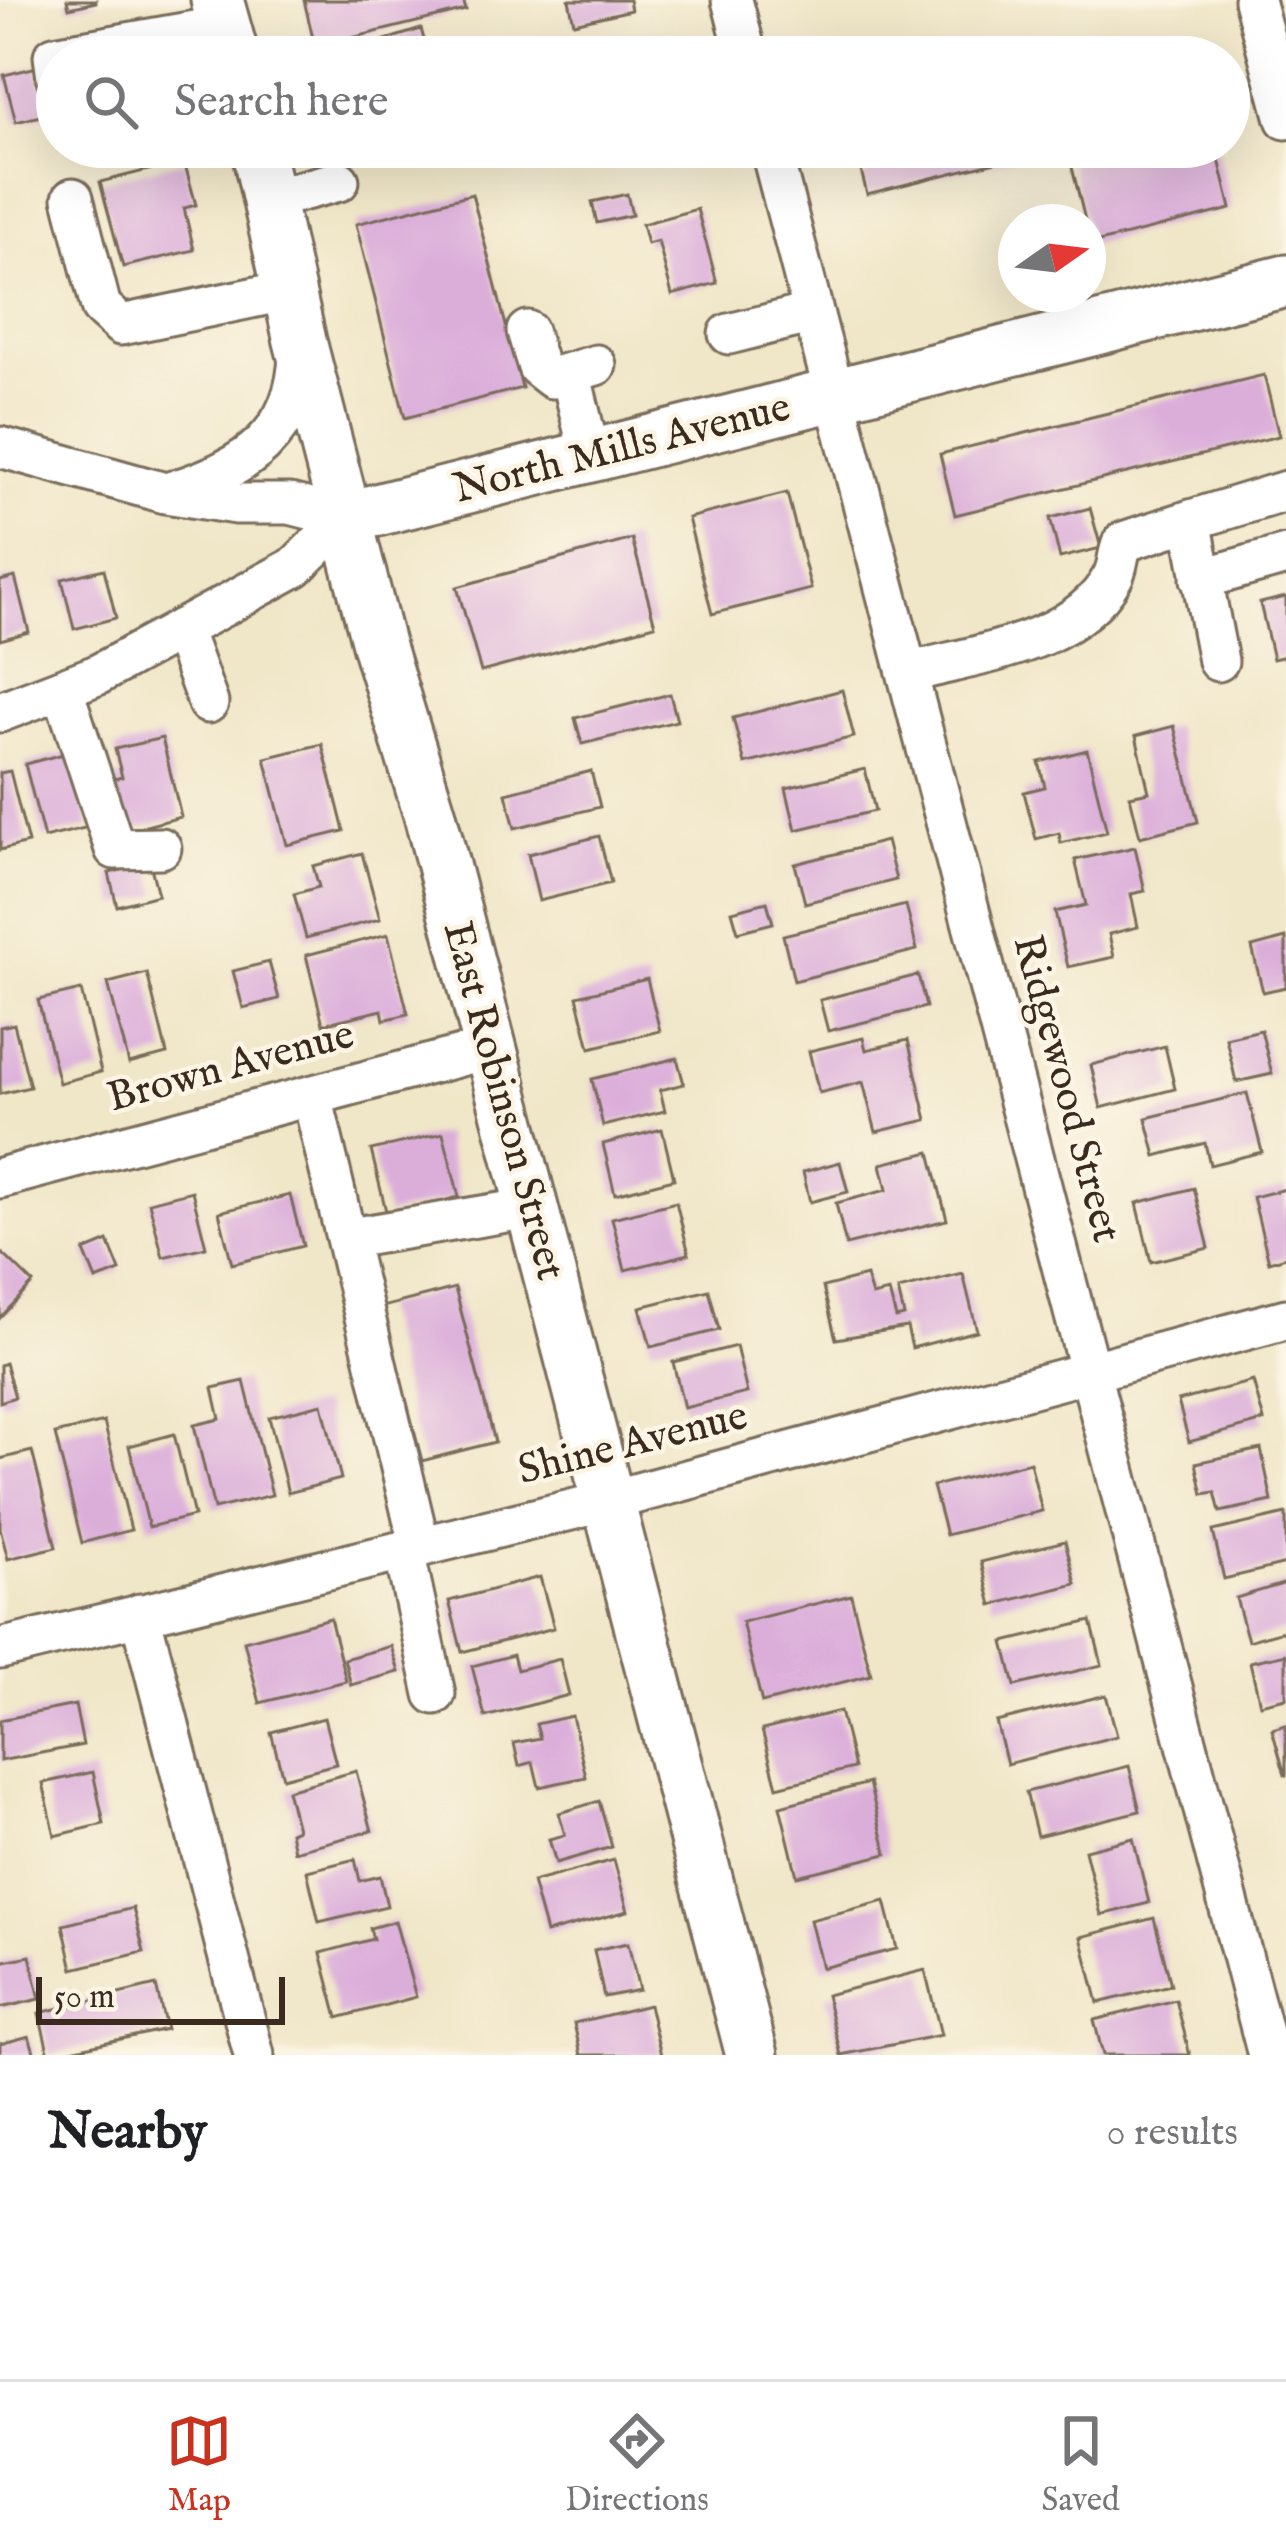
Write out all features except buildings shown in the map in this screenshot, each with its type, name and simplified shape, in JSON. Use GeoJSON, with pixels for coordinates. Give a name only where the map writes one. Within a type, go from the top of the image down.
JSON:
{"type":"FeatureCollection","features":[{"type":"Feature","properties":{"kind":"main road","name":"East Robinson Street"},"geometry":{"type":"LineString","coordinates":[[263,168],[345,518],[430,814],[752,2055]]}},
{"type":"Feature","properties":{"kind":"main road","name":"North Mills Avenue"},"geometry":{"type":"LineString","coordinates":[[345,518],[1286,281]]}},
{"type":"Feature","properties":{"kind":"street"},"geometry":{"type":"LineString","coordinates":[[732,0],[741,36]]}},
{"type":"Feature","properties":{"kind":"street"},"geometry":{"type":"LineString","coordinates":[[1262,2],[1286,119]]}},
{"type":"Feature","properties":{"kind":"street"},"geometry":{"type":"LineString","coordinates":[[190,36],[225,28]]}},
{"type":"Feature","properties":{"kind":"street","name":"Ridgewood Street"},"geometry":{"type":"LineString","coordinates":[[775,168],[1268,2055]]}},
{"type":"Feature","properties":{"kind":"street"},"geometry":{"type":"LineString","coordinates":[[271,199],[339,181]]}},
{"type":"Feature","properties":{"kind":"street"},"geometry":{"type":"LineString","coordinates":[[73,198],[100,307],[121,325],[290,290]]}},
{"type":"Feature","properties":{"kind":"street"},"geometry":{"type":"LineString","coordinates":[[729,334],[813,313]]}},
{"type":"Feature","properties":{"kind":"street"},"geometry":{"type":"LineString","coordinates":[[527,332],[538,367],[552,378],[584,371],[590,455]]}},
{"type":"Feature","properties":{"kind":"street"},"geometry":{"type":"LineString","coordinates":[[165,493],[237,468],[264,445],[298,384],[300,341]]}},
{"type":"Feature","properties":{"kind":"street"},"geometry":{"type":"LineString","coordinates":[[0,447],[165,493],[236,504],[290,504],[345,518]]}},
{"type":"Feature","properties":{"kind":"street"},"geometry":{"type":"LineString","coordinates":[[908,673],[1053,631],[1097,598],[1111,579],[1124,542],[1286,491]]}},
{"type":"Feature","properties":{"kind":"street"},"geometry":{"type":"LineString","coordinates":[[0,712],[62,690],[295,567],[345,518]]}},
{"type":"Feature","properties":{"kind":"street"},"geometry":{"type":"LineString","coordinates":[[1191,520],[1218,661]]}},
{"type":"Feature","properties":{"kind":"street"},"geometry":{"type":"LineString","coordinates":[[1201,580],[1286,555]]}},
{"type":"Feature","properties":{"kind":"street"},"geometry":{"type":"LineString","coordinates":[[181,629],[208,703]]}},
{"type":"Feature","properties":{"kind":"street"},"geometry":{"type":"LineString","coordinates":[[62,690],[115,849],[161,848]]}},
{"type":"Feature","properties":{"kind":"street","name":"Brown Avenue"},"geometry":{"type":"LineString","coordinates":[[0,1178],[488,1049]]}},
{"type":"Feature","properties":{"kind":"street"},"geometry":{"type":"LineString","coordinates":[[312,1096],[350,1238],[412,1549],[434,1694]]}},
{"type":"Feature","properties":{"kind":"street"},"geometry":{"type":"LineString","coordinates":[[350,1238],[530,1208]]}},
{"type":"Feature","properties":{"kind":"street","name":"Shine Avenue"},"geometry":{"type":"LineString","coordinates":[[0,1649],[608,1501],[1286,1319]]}},
{"type":"Feature","properties":{"kind":"street"},"geometry":{"type":"LineString","coordinates":[[140,1614],[254,2055]]}}]}
